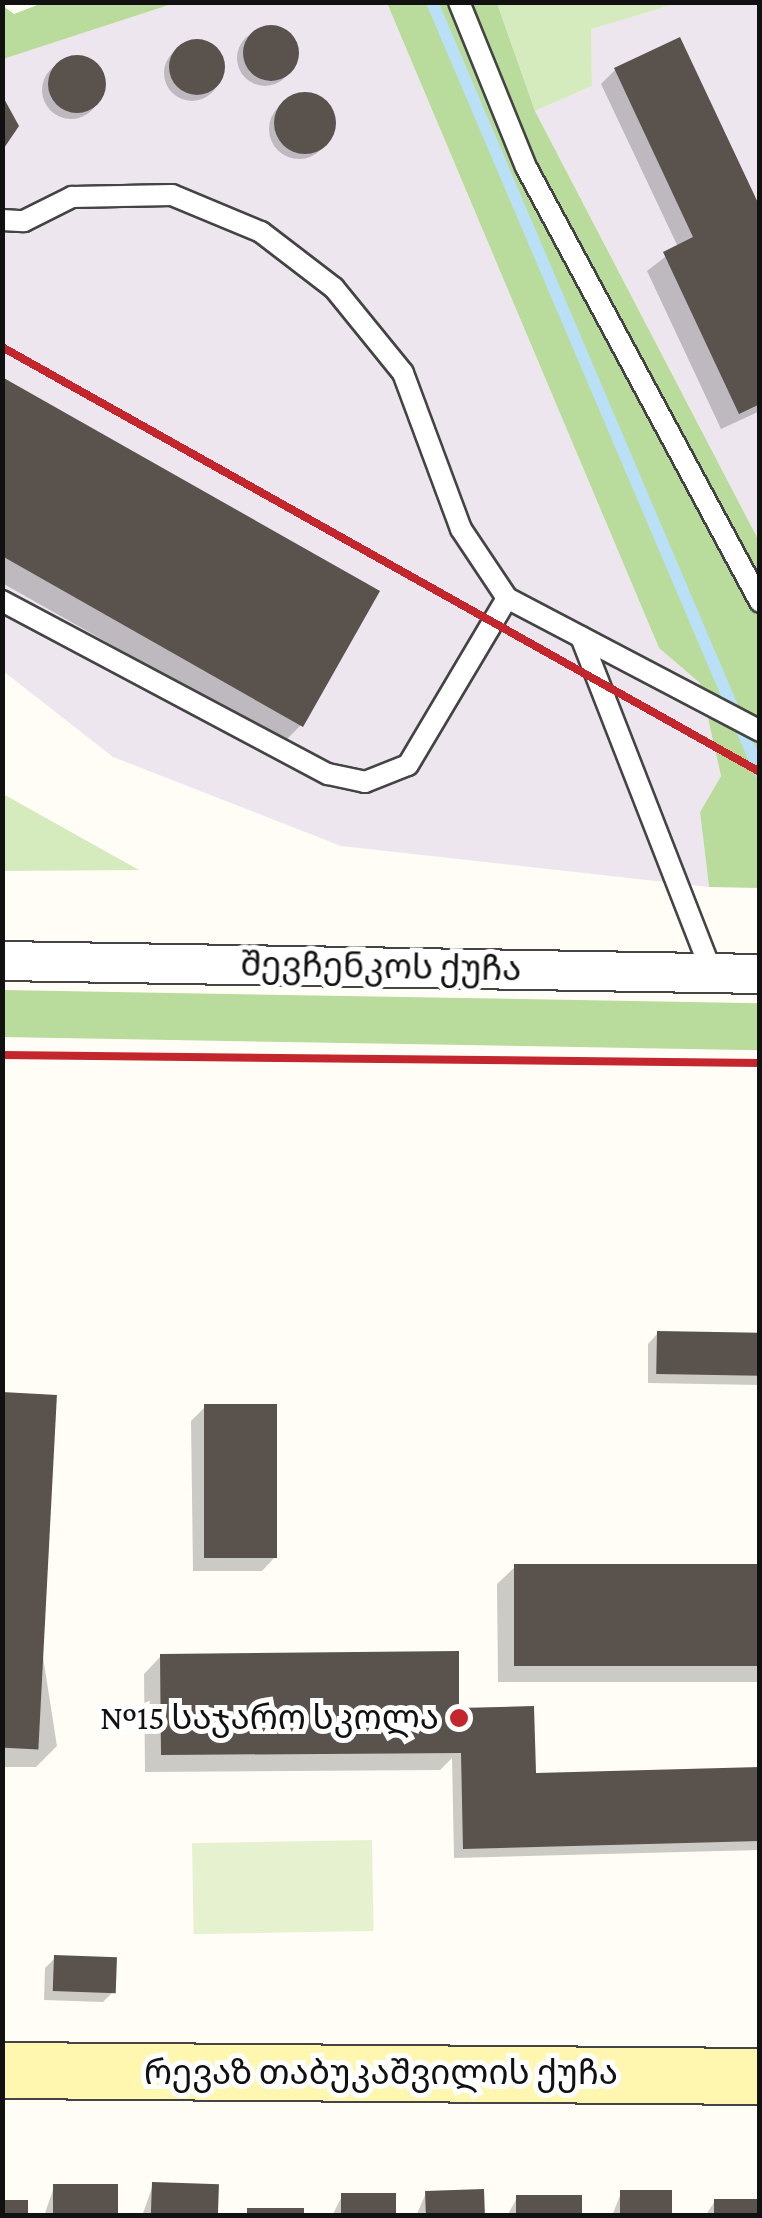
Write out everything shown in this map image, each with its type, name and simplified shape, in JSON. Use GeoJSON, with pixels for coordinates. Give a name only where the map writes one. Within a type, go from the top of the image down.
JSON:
{"type":"FeatureCollection","features":[{"type":"Feature","properties":{"kind":"main road","name":"რევაზ თაბუკაშვილის ქუჩა"},"geometry":{"type":"LineString","coordinates":[[2,2070],[760,2076]]}},
{"type":"Feature","properties":{"kind":"street","name":"შევჩენკოს ქუჩა"},"geometry":{"type":"LineString","coordinates":[[2,961],[760,974]]}},
{"type":"Feature","properties":{"kind":"lane"},"geometry":{"type":"LineString","coordinates":[[459,2],[526,167],[760,602]]}},
{"type":"Feature","properties":{"kind":"lane"},"geometry":{"type":"LineString","coordinates":[[2,220],[24,221],[72,197],[172,194],[262,232],[334,288],[403,373],[461,529],[507,598],[758,730]]}},
{"type":"Feature","properties":{"kind":"lane"},"geometry":{"type":"LineString","coordinates":[[2,601],[328,774],[365,782],[408,764],[507,598]]}},
{"type":"Feature","properties":{"kind":"lane"},"geometry":{"type":"LineString","coordinates":[[581,637],[712,973]]}},
{"type":"Feature","properties":{"kind":"shaded area"},"geometry":{"type":"Polygon","coordinates":[[[175,3],[387,3],[659,648],[700,682],[721,776],[700,812],[709,887],[341,846],[113,757],[3,671],[2,59],[175,3]]]}},
{"type":"Feature","properties":{"kind":"shaded area"},"geometry":{"type":"Polygon","coordinates":[[[679,3],[759,3],[759,541],[535,111],[592,86],[590,29],[679,3]]]}},
{"type":"Feature","properties":{"kind":"green space"},"geometry":{"type":"Polygon","coordinates":[[[45,2],[175,3],[3,59],[3,6],[14,14],[45,2]]]}},
{"type":"Feature","properties":{"kind":"green space"},"geometry":{"type":"Polygon","coordinates":[[[387,3],[497,3],[535,111],[759,541],[759,888],[709,887],[700,812],[721,776],[700,683],[659,648],[387,3]]]}},
{"type":"Feature","properties":{"kind":"green space"},"geometry":{"type":"Polygon","coordinates":[[[497,3],[679,3],[591,29],[592,86],[535,111],[497,3]]]}},
{"type":"Feature","properties":{"kind":"green space"},"geometry":{"type":"Polygon","coordinates":[[[3,794],[139,870],[3,871],[3,794]]]}},
{"type":"Feature","properties":{"kind":"green space"},"geometry":{"type":"Polygon","coordinates":[[[3,990],[759,1003],[758,1050],[2,1037],[3,990]]]}},
{"type":"Feature","properties":{"kind":"green space"},"geometry":{"type":"Polygon","coordinates":[[[372,1840],[374,1931],[194,1934],[192,1843],[372,1840]]]}},
{"type":"Feature","properties":{"kind":"building"},"geometry":{"type":"Polygon","coordinates":[[[271,25],[291,33],[299,53],[291,73],[271,81],[251,73],[243,53],[251,33],[271,25]]]}},
{"type":"Feature","properties":{"kind":"building"},"geometry":{"type":"Polygon","coordinates":[[[680,37],[760,207],[760,404],[739,414],[663,252],[693,237],[614,68],[680,37]]]}},
{"type":"Feature","properties":{"kind":"building"},"geometry":{"type":"Polygon","coordinates":[[[197,39],[217,47],[225,67],[217,87],[197,95],[177,87],[169,67],[177,47],[197,39]]]}},
{"type":"Feature","properties":{"kind":"building"},"geometry":{"type":"Polygon","coordinates":[[[77,55],[98,63],[106,84],[98,105],[77,113],[56,105],[48,84],[56,63],[77,55]]]}},
{"type":"Feature","properties":{"kind":"building"},"geometry":{"type":"Polygon","coordinates":[[[305,92],[327,101],[336,123],[327,145],[305,154],[283,145],[274,123],[283,101],[305,92]]]}},
{"type":"Feature","properties":{"kind":"building"},"geometry":{"type":"Polygon","coordinates":[[[2,95],[19,126],[2,151],[2,95]]]}},
{"type":"Feature","properties":{"kind":"building"},"geometry":{"type":"Polygon","coordinates":[[[2,377],[380,591],[303,727],[2,556],[2,377]]]}},
{"type":"Feature","properties":{"kind":"building"},"geometry":{"type":"Polygon","coordinates":[[[657,1331],[760,1333],[759,1376],[656,1374],[657,1331]]]}},
{"type":"Feature","properties":{"kind":"building"},"geometry":{"type":"Polygon","coordinates":[[[2,1392],[57,1395],[38,1749],[2,1747],[2,1392]]]}},
{"type":"Feature","properties":{"kind":"building"},"geometry":{"type":"Polygon","coordinates":[[[204,1404],[277,1404],[277,1558],[204,1558],[204,1404]]]}},
{"type":"Feature","properties":{"kind":"building"},"geometry":{"type":"Polygon","coordinates":[[[514,1564],[760,1564],[760,1666],[514,1666],[514,1564]]]}},
{"type":"Feature","properties":{"kind":"building"},"geometry":{"type":"Polygon","coordinates":[[[459,1651],[459,1708],[534,1706],[536,1773],[760,1767],[760,1841],[463,1849],[461,1753],[161,1755],[160,1654],[459,1651]]]}},
{"type":"Feature","properties":{"kind":"building"},"geometry":{"type":"Polygon","coordinates":[[[54,1955],[117,1957],[116,1993],[53,1991],[54,1955]]]}},
{"type":"Feature","properties":{"kind":"building"},"geometry":{"type":"Polygon","coordinates":[[[152,2182],[219,2184],[218,2216],[151,2216],[152,2182]]]}},
{"type":"Feature","properties":{"kind":"building"},"geometry":{"type":"Polygon","coordinates":[[[53,2184],[118,2184],[118,2216],[53,2216],[53,2184]]]}},
{"type":"Feature","properties":{"kind":"building"},"geometry":{"type":"Polygon","coordinates":[[[484,2189],[485,2216],[426,2216],[425,2191],[484,2189]]]}},
{"type":"Feature","properties":{"kind":"building"},"geometry":{"type":"Polygon","coordinates":[[[620,2190],[672,2190],[672,2216],[620,2216],[620,2190]]]}},
{"type":"Feature","properties":{"kind":"building"},"geometry":{"type":"Polygon","coordinates":[[[341,2193],[396,2193],[396,2216],[341,2216],[341,2193]]]}},
{"type":"Feature","properties":{"kind":"building"},"geometry":{"type":"Polygon","coordinates":[[[516,2195],[582,2195],[582,2216],[516,2216],[516,2195]]]}},
{"type":"Feature","properties":{"kind":"building"},"geometry":{"type":"Polygon","coordinates":[[[714,2199],[760,2199],[760,2216],[714,2216],[714,2199]]]}},
{"type":"Feature","properties":{"kind":"building"},"geometry":{"type":"Polygon","coordinates":[[[2,2200],[28,2200],[28,2216],[2,2216],[2,2200]]]}},
{"type":"Feature","properties":{"kind":"building"},"geometry":{"type":"Polygon","coordinates":[[[247,2208],[304,2208],[304,2216],[247,2216],[247,2208]]]}},
{"type":"Feature","properties":{"kind":"waterway"},"geometry":{"type":"LineString","coordinates":[[432,2],[760,772]]}},
{"type":"Feature","properties":{"kind":"railway"},"geometry":{"type":"LineString","coordinates":[[2,347],[760,772]]}},
{"type":"Feature","properties":{"kind":"railway"},"geometry":{"type":"LineString","coordinates":[[2,1055],[760,1063]]}},
{"type":"Feature","properties":{"kind":"place","name":"№15 საჯარო სკოლა"},"geometry":{"type":"Point","coordinates":[459,1718]}}]}
